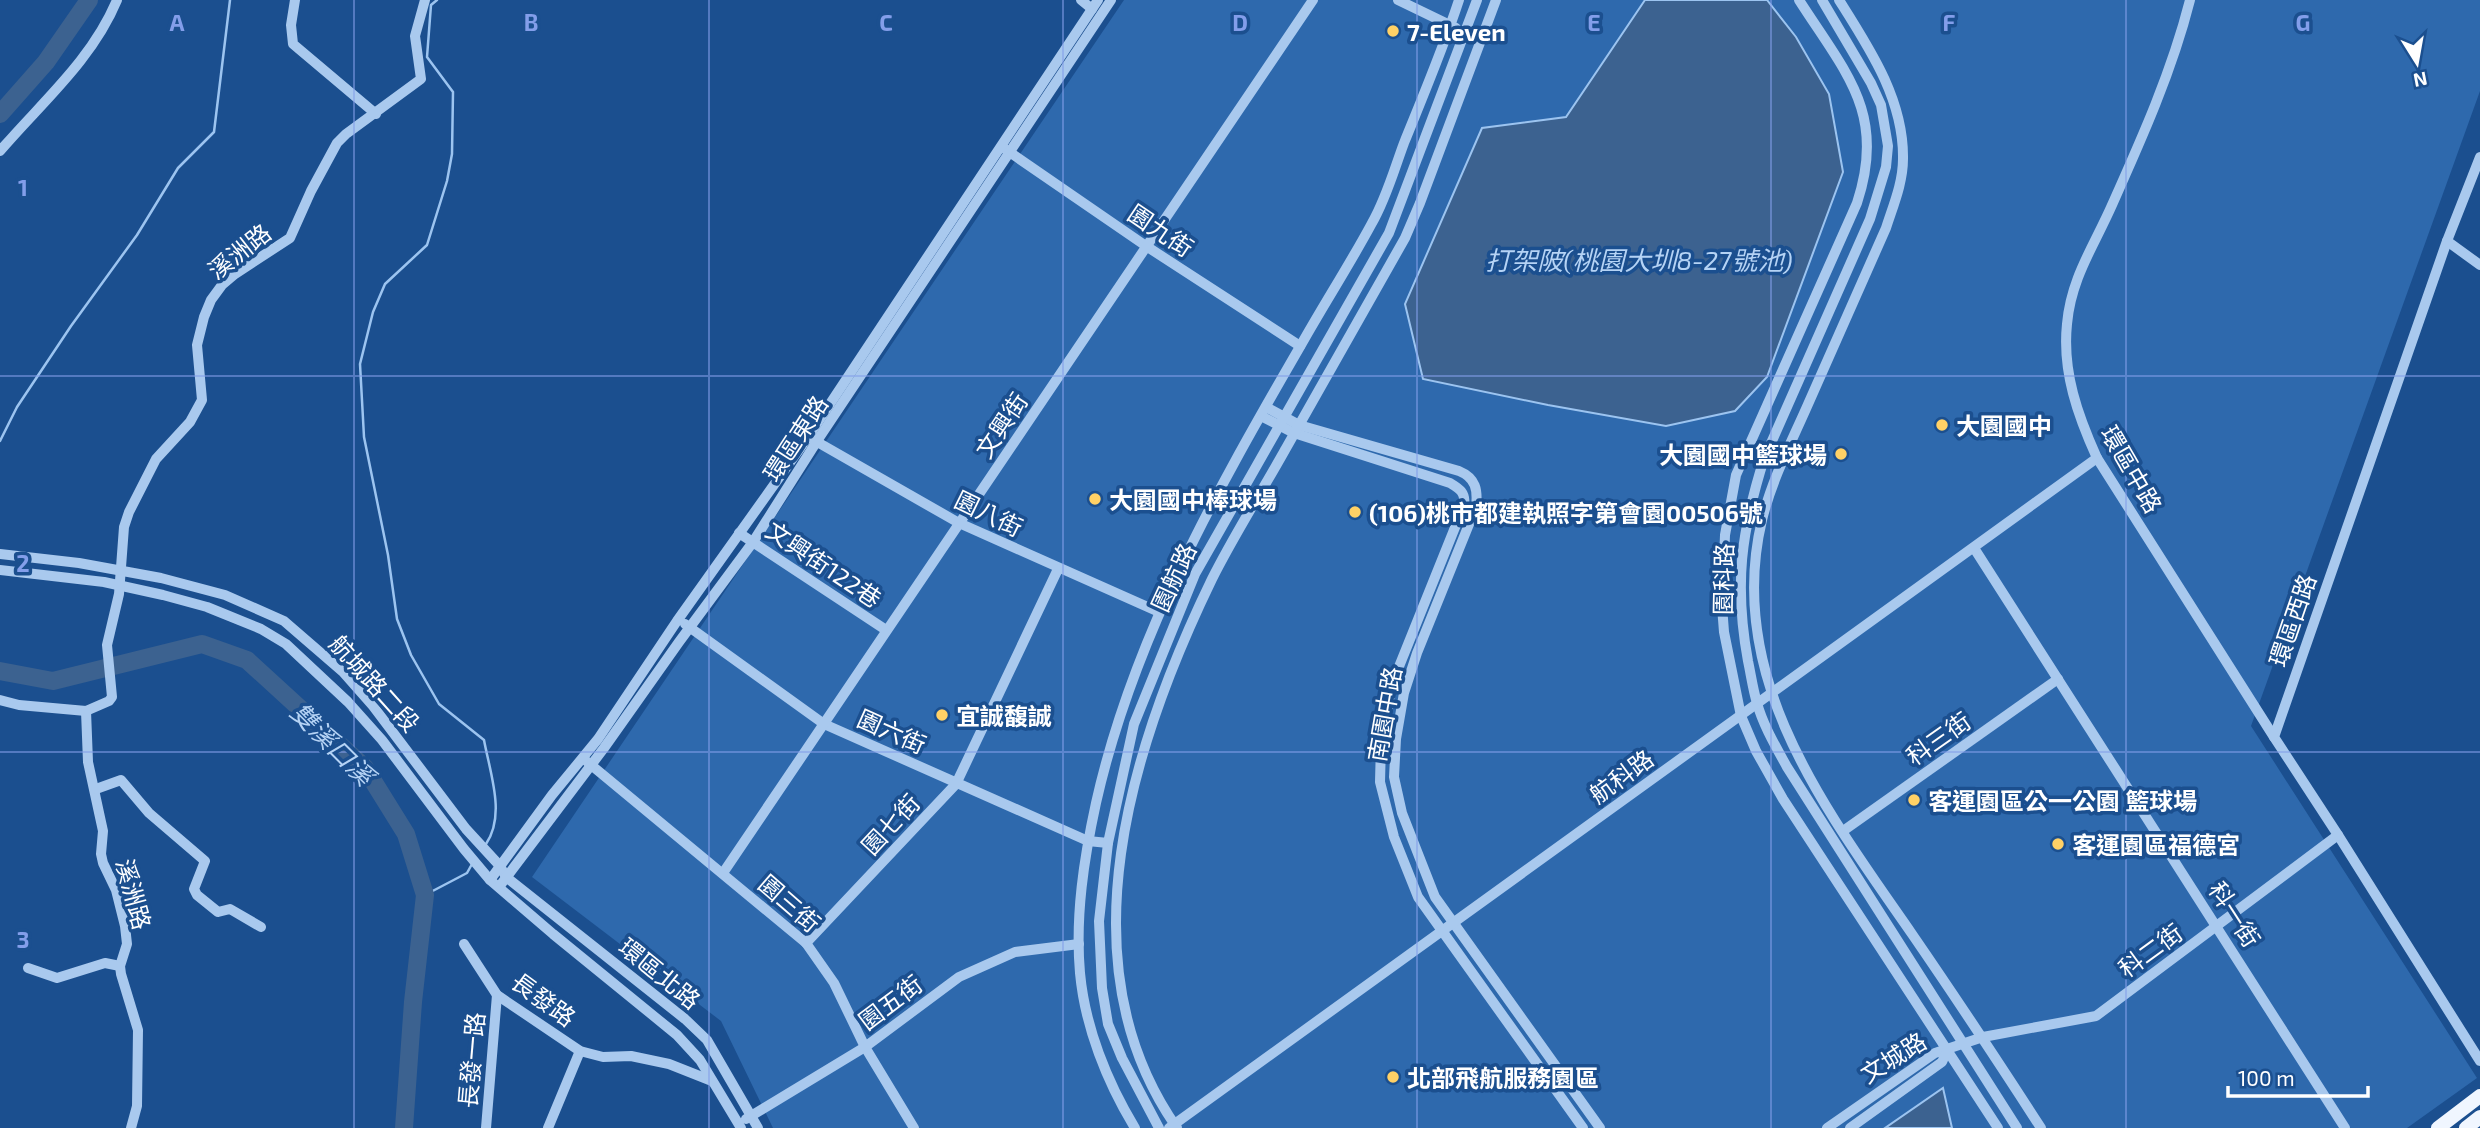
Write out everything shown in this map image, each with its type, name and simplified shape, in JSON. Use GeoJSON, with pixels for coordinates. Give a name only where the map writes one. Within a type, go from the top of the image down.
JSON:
{"type":"FeatureCollection","features":[{"type":"Feature","properties":{"kind":"main road"},"geometry":{"type":"LineString","coordinates":[[2438,1128],[2480,1096]]}},
{"type":"Feature","properties":{"kind":"main road"},"geometry":{"type":"LineString","coordinates":[[2466,1128],[2480,1118]]}},
{"type":"Feature","properties":{"kind":"street"},"geometry":{"type":"LineString","coordinates":[[0,151],[85,58],[109,19],[117,0]]}},
{"type":"Feature","properties":{"kind":"street"},"geometry":{"type":"LineString","coordinates":[[295,0],[291,25],[293,44],[376,114]]}},
{"type":"Feature","properties":{"kind":"street","name":"溪洲路"},"geometry":{"type":"LineString","coordinates":[[131,1128],[138,1106],[138,1030],[120,965],[127,944],[125,926],[116,890],[103,863],[103,831],[88,762],[86,711],[112,697],[107,645],[120,586],[124,527],[156,459],[190,422],[202,400],[197,345],[211,300],[235,274],[290,237],[337,143],[360,122],[376,114],[421,79],[415,36],[425,0]]}},
{"type":"Feature","properties":{"kind":"street"},"geometry":{"type":"LineString","coordinates":[[1081,0],[1095,4]]}},
{"type":"Feature","properties":{"kind":"street","name":"環區東路"},"geometry":{"type":"LineString","coordinates":[[494,883],[506,877],[677,621],[739,533],[812,439],[1005,149],[1111,0]]}},
{"type":"Feature","properties":{"kind":"street","name":"文興街"},"geometry":{"type":"LineString","coordinates":[[723,873],[1314,0]]}},
{"type":"Feature","properties":{"kind":"street"},"geometry":{"type":"LineString","coordinates":[[1398,0],[1450,27],[1465,31]]}},
{"type":"Feature","properties":{"kind":"street"},"geometry":{"type":"LineString","coordinates":[[1135,1128],[1104,1068],[1092,1029],[1081,975],[1079,944],[1088,841],[1100,784],[1124,699],[1185,554],[1300,346],[1374,220],[1459,0]]}},
{"type":"Feature","properties":{"kind":"street","name":"園航路"},"geometry":{"type":"LineString","coordinates":[[1159,1128],[1122,1058],[1108,1024],[1102,988],[1099,921],[1108,843],[1134,724],[1195,574],[1389,233],[1477,0]]}},
{"type":"Feature","properties":{"kind":"street"},"geometry":{"type":"LineString","coordinates":[[1173,1127],[1138,1056],[1124,1012],[1116,956],[1116,900],[1125,834],[1130,803],[1147,743],[1179,652],[1214,576],[1405,237],[1496,0]]}},
{"type":"Feature","properties":{"kind":"street"},"geometry":{"type":"LineString","coordinates":[[1799,0],[1855,88],[1864,112],[1869,138],[1868,158],[1857,203],[1736,475],[1725,535],[1722,606],[1724,632],[1741,716],[1756,751],[1783,799],[1998,1128]]}},
{"type":"Feature","properties":{"kind":"street","name":"園科路"},"geometry":{"type":"LineString","coordinates":[[1822,0],[1881,105],[1888,146],[1886,167],[1870,219],[1764,459],[1752,497],[1740,565],[1743,632],[1757,704],[1787,767],[2017,1128]]}},
{"type":"Feature","properties":{"kind":"street"},"geometry":{"type":"LineString","coordinates":[[1839,0],[1886,80],[1898,116],[1903,160],[1900,184],[1886,228],[1771,487],[1756,551],[1755,626],[1770,694],[1803,768],[2041,1128]]}},
{"type":"Feature","properties":{"kind":"street","name":"環區中路"},"geometry":{"type":"LineString","coordinates":[[2190,0],[2180,40],[2158,99],[2111,208],[2082,263],[2067,324],[2068,370],[2076,408],[2097,458],[2274,737]]}},
{"type":"Feature","properties":{"kind":"street","name":"環區東路"},"geometry":{"type":"LineString","coordinates":[[1005,149],[1095,4]]}},
{"type":"Feature","properties":{"kind":"street","name":"園九街"},"geometry":{"type":"LineString","coordinates":[[1005,149],[1146,246],[1300,346]]}},
{"type":"Feature","properties":{"kind":"street","name":"環區西路"},"geometry":{"type":"LineString","coordinates":[[2274,737],[2447,241],[2480,157]]}},
{"type":"Feature","properties":{"kind":"street"},"geometry":{"type":"LineString","coordinates":[[2447,241],[2480,265]]}},
{"type":"Feature","properties":{"kind":"street","name":"南園中路"},"geometry":{"type":"LineString","coordinates":[[1264,412],[1296,429],[1461,489],[1465,498],[1464,505],[1392,684],[1381,744],[1380,782],[1394,837],[1418,897],[1583,1128]]}},
{"type":"Feature","properties":{"kind":"street","name":"南園中路"},"geometry":{"type":"LineString","coordinates":[[1296,429],[1459,471],[1468,475],[1475,484],[1478,493],[1476,508],[1417,653],[1404,693],[1396,739],[1394,777],[1402,813],[1435,897],[1600,1128]]}},
{"type":"Feature","properties":{"kind":"street","name":"環區東路"},"geometry":{"type":"LineString","coordinates":[[494,883],[500,866],[586,761],[754,542],[812,439]]}},
{"type":"Feature","properties":{"kind":"street","name":"園八街"},"geometry":{"type":"LineString","coordinates":[[812,439],[959,523],[1159,612]]}},
{"type":"Feature","properties":{"kind":"street","name":"航科路"},"geometry":{"type":"LineString","coordinates":[[1173,1127],[2097,458]]}},
{"type":"Feature","properties":{"kind":"street","name":"文興街122巷"},"geometry":{"type":"LineString","coordinates":[[739,533],[886,630]]}},
{"type":"Feature","properties":{"kind":"street","name":"科一街"},"geometry":{"type":"LineString","coordinates":[[1974,548],[2346,1128]]}},
{"type":"Feature","properties":{"kind":"street","name":"航城路二段"},"geometry":{"type":"LineString","coordinates":[[0,554],[79,563],[161,578],[225,594],[284,621],[343,672],[373,706],[506,877]]}},
{"type":"Feature","properties":{"kind":"street","name":"園七街"},"geometry":{"type":"LineString","coordinates":[[806,943],[956,784],[1058,569]]}},
{"type":"Feature","properties":{"kind":"street","name":"航城路二段"},"geometry":{"type":"LineString","coordinates":[[0,570],[120,586],[207,607],[261,629],[286,644],[348,702],[382,740],[494,883]]}},
{"type":"Feature","properties":{"kind":"street","name":"園六街"},"geometry":{"type":"LineString","coordinates":[[677,621],[690,627],[824,724],[1088,841],[1108,843]]}},
{"type":"Feature","properties":{"kind":"street","name":"科三街"},"geometry":{"type":"LineString","coordinates":[[1843,831],[2059,679]]}},
{"type":"Feature","properties":{"kind":"street"},"geometry":{"type":"LineString","coordinates":[[0,700],[19,705],[86,711]]}},
{"type":"Feature","properties":{"kind":"street"},"geometry":{"type":"LineString","coordinates":[[2274,737],[2480,1060]]}},
{"type":"Feature","properties":{"kind":"street","name":"園三街"},"geometry":{"type":"LineString","coordinates":[[586,761],[806,943],[834,983],[865,1047],[914,1128]]}},
{"type":"Feature","properties":{"kind":"street"},"geometry":{"type":"LineString","coordinates":[[96,789],[121,780],[149,813],[205,861],[194,889],[197,895],[218,912],[230,909],[261,927]]}},
{"type":"Feature","properties":{"kind":"street","name":"科二街"},"geometry":{"type":"LineString","coordinates":[[1948,1049],[1983,1037],[2096,1016],[2338,835]]}},
{"type":"Feature","properties":{"kind":"street","name":"環區北路"},"geometry":{"type":"LineString","coordinates":[[506,877],[685,1019],[707,1040],[758,1128]]}},
{"type":"Feature","properties":{"kind":"street","name":"環區北路"},"geometry":{"type":"LineString","coordinates":[[494,883],[552,934],[677,1035],[700,1060],[740,1126]]}},
{"type":"Feature","properties":{"kind":"street","name":"長發路"},"geometry":{"type":"LineString","coordinates":[[464,944],[497,995],[580,1051],[548,1128]]}},
{"type":"Feature","properties":{"kind":"street","name":"園五街"},"geometry":{"type":"LineString","coordinates":[[740,1126],[751,1115],[865,1047],[960,977],[1015,953],[1079,944]]}},
{"type":"Feature","properties":{"kind":"street"},"geometry":{"type":"LineString","coordinates":[[28,968],[57,978],[105,962],[120,965]]}},
{"type":"Feature","properties":{"kind":"street","name":"長發一路"},"geometry":{"type":"LineString","coordinates":[[486,1128],[497,995]]}},
{"type":"Feature","properties":{"kind":"street","name":"文城路"},"geometry":{"type":"LineString","coordinates":[[1827,1128],[1935,1053],[1948,1049]]}},
{"type":"Feature","properties":{"kind":"street","name":"文城路"},"geometry":{"type":"LineString","coordinates":[[1850,1128],[1942,1062],[1948,1049]]}},
{"type":"Feature","properties":{"kind":"street"},"geometry":{"type":"LineString","coordinates":[[580,1051],[603,1056],[631,1056],[669,1065],[712,1081]]}},
{"type":"Feature","properties":{"kind":"shaded area"},"geometry":{"type":"Polygon","coordinates":[[[1124,0],[2480,0],[2480,91],[2251,726],[2477,1078],[2407,1128],[773,1128],[721,1021],[532,877],[1124,0]]]}},
{"type":"Feature","properties":{"kind":"water","name":"打架陂(桃園大圳8-27號池)"},"geometry":{"type":"Polygon","coordinates":[[[1645,0],[1767,0],[1796,37],[1829,94],[1843,172],[1767,377],[1735,411],[1666,426],[1423,379],[1405,304],[1482,128],[1566,117],[1645,0]]]}},
{"type":"Feature","properties":{"kind":"water"},"geometry":{"type":"Polygon","coordinates":[[[1943,1088],[1952,1128],[1885,1128],[1943,1088]]]}},
{"type":"Feature","properties":{"kind":"waterway","name":"雙溪口溪"},"geometry":{"type":"LineString","coordinates":[[0,114],[46,62],[89,0]]}},
{"type":"Feature","properties":{"kind":"waterway"},"geometry":{"type":"LineString","coordinates":[[0,441],[17,407],[137,235],[178,168],[214,132],[230,0]]}},
{"type":"Feature","properties":{"kind":"waterway"},"geometry":{"type":"LineString","coordinates":[[437,0],[431,5],[427,57],[453,92],[452,154],[447,181],[427,245],[385,284],[373,312],[360,364],[364,437],[388,555],[397,619],[411,655],[439,704],[484,740],[496,807],[492,833],[486,844]]}},
{"type":"Feature","properties":{"kind":"waterway","name":"雙溪口溪"},"geometry":{"type":"LineString","coordinates":[[0,671],[53,681],[202,644],[247,660],[365,768],[406,834],[425,895],[413,1002],[404,1128]]}},
{"type":"Feature","properties":{"kind":"waterway"},"geometry":{"type":"LineString","coordinates":[[425,895],[467,873],[472,864]]}},
{"type":"Feature","properties":{"kind":"place","name":"7-Eleven"},"geometry":{"type":"Point","coordinates":[1393,31]}},
{"type":"Feature","properties":{"kind":"place","name":"大園國中"},"geometry":{"type":"Point","coordinates":[1942,425]}},
{"type":"Feature","properties":{"kind":"place","name":"大園國中籃球場"},"geometry":{"type":"Point","coordinates":[1841,454]}},
{"type":"Feature","properties":{"kind":"place","name":"大園國中棒球場"},"geometry":{"type":"Point","coordinates":[1095,499]}},
{"type":"Feature","properties":{"kind":"place","name":"(106)桃市都建執照字第會園00506號"},"geometry":{"type":"Point","coordinates":[1355,512]}},
{"type":"Feature","properties":{"kind":"place","name":"宜誠馥誠"},"geometry":{"type":"Point","coordinates":[942,715]}},
{"type":"Feature","properties":{"kind":"place","name":"客運園區公一公園 籃球場"},"geometry":{"type":"Point","coordinates":[1914,800]}},
{"type":"Feature","properties":{"kind":"place","name":"客運園區福德宮"},"geometry":{"type":"Point","coordinates":[2058,844]}},
{"type":"Feature","properties":{"kind":"place","name":"北部飛航服務園區"},"geometry":{"type":"Point","coordinates":[1393,1077]}}]}
